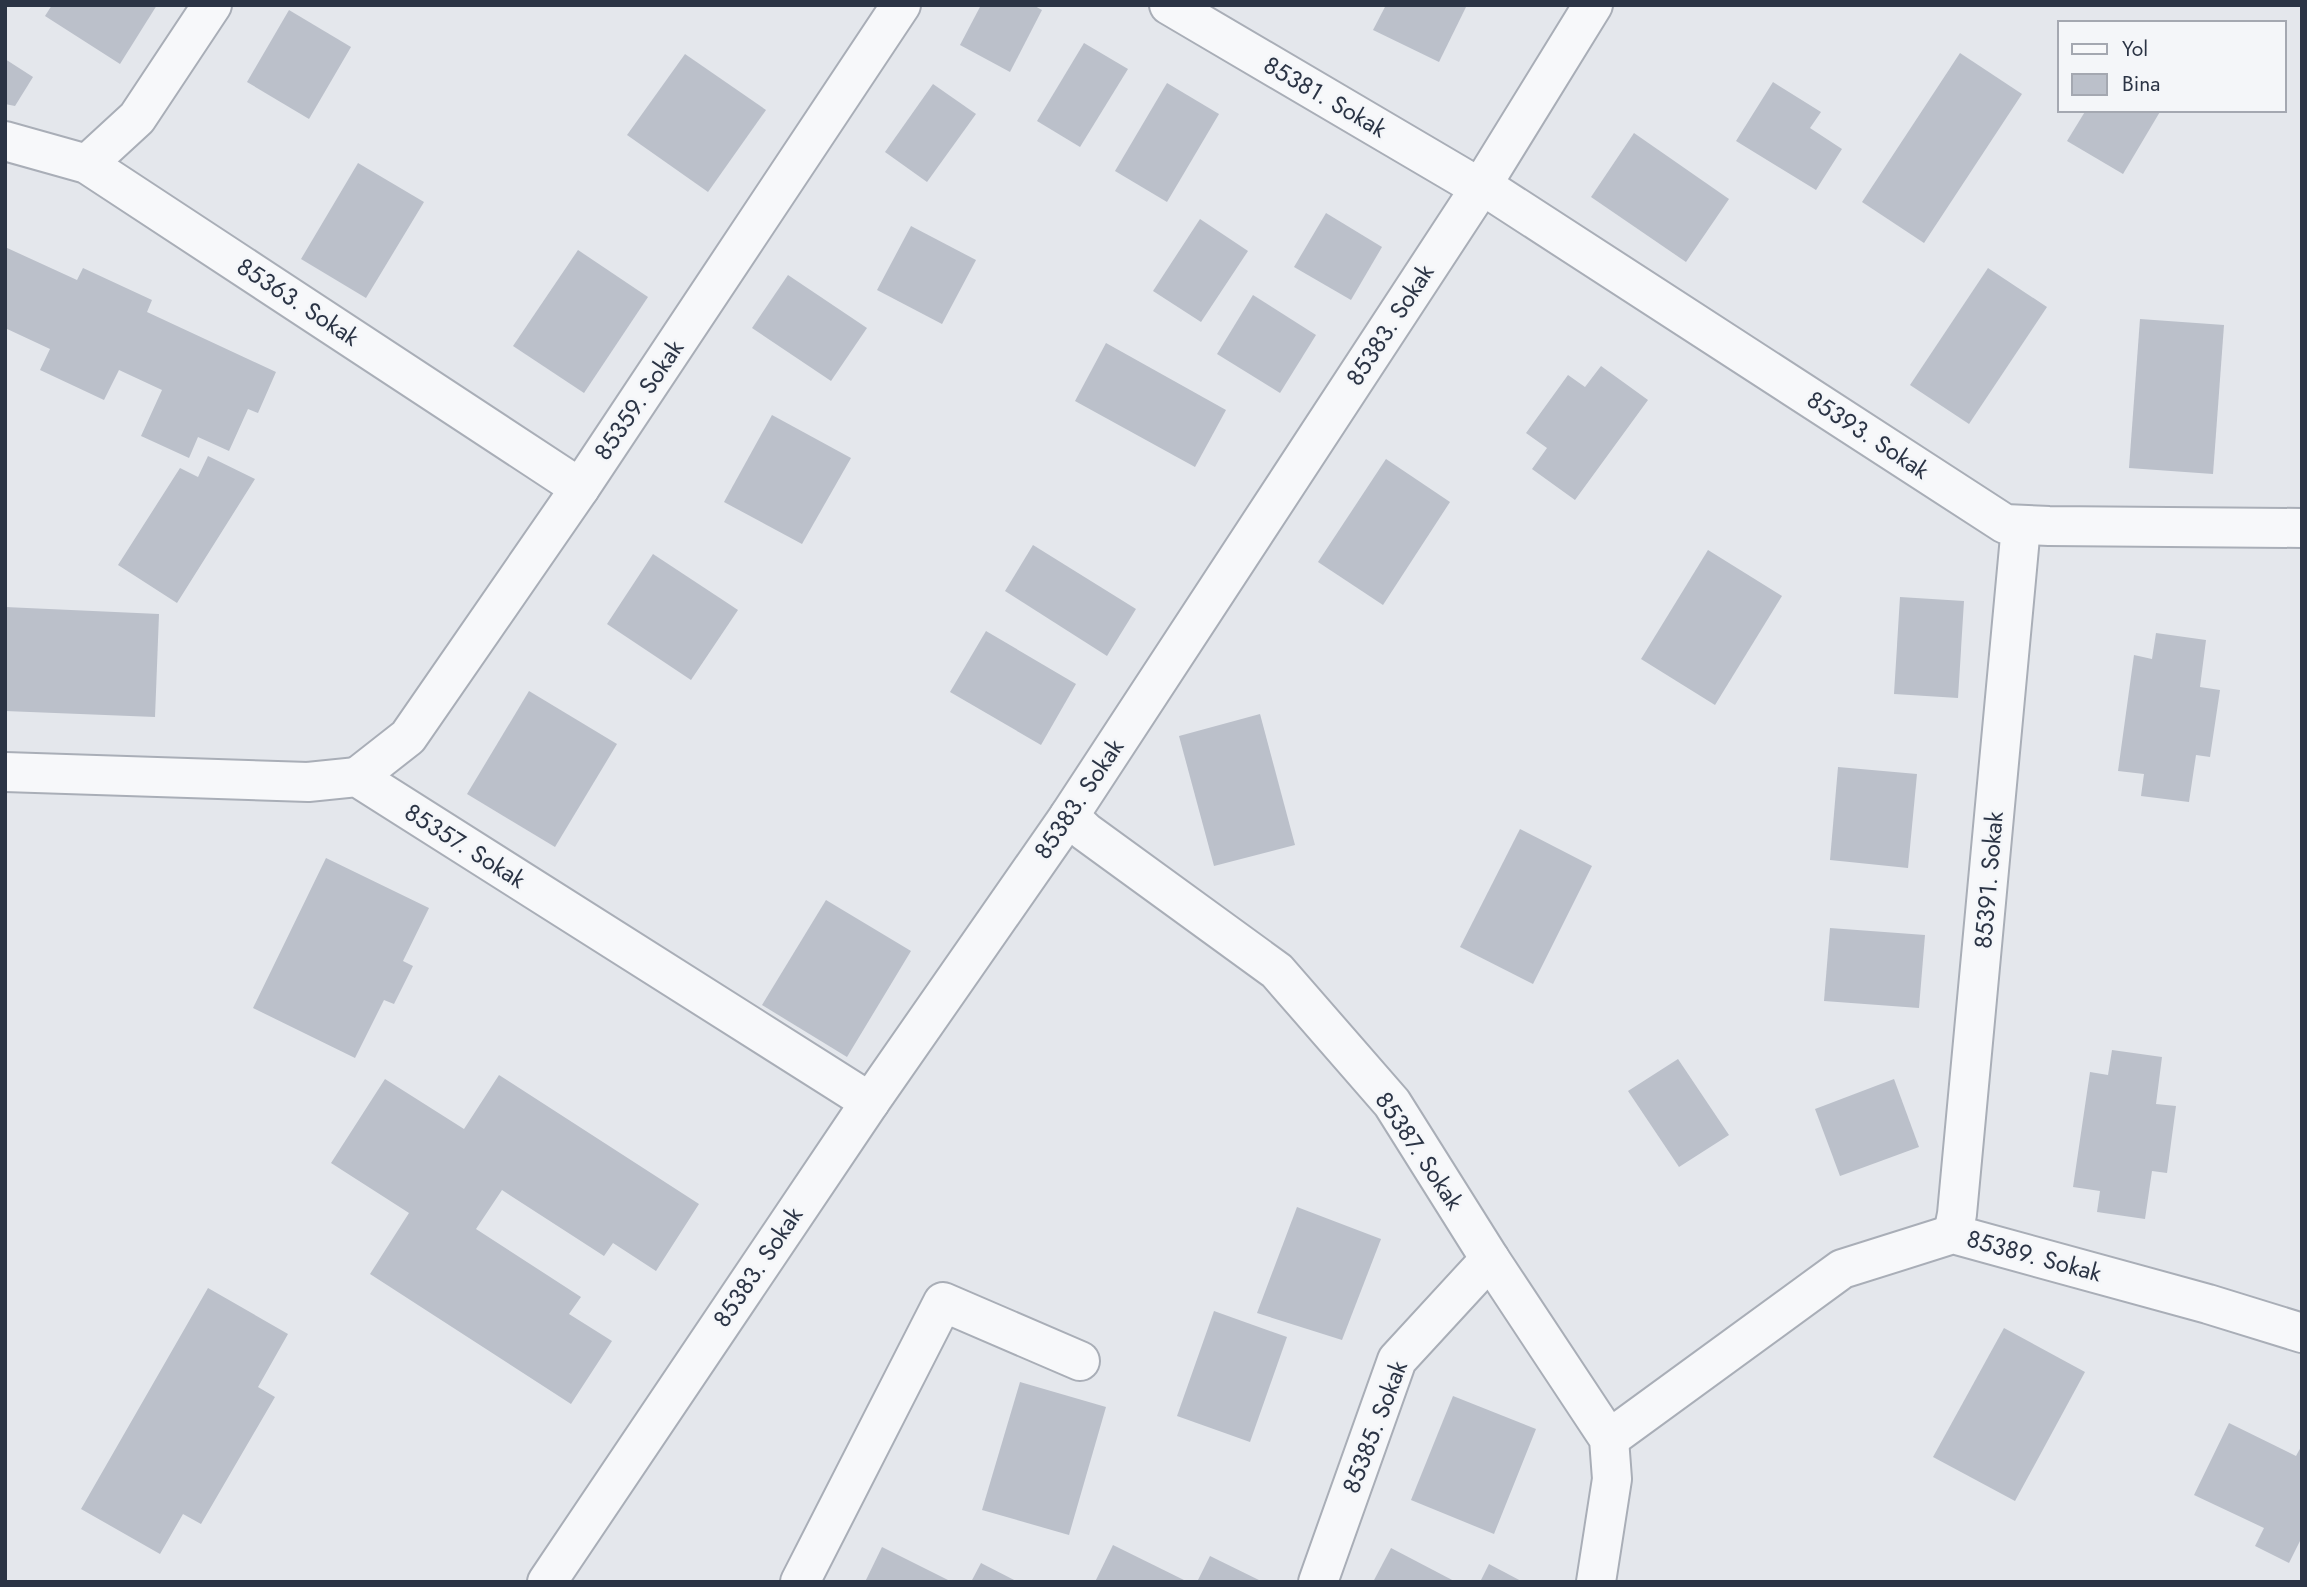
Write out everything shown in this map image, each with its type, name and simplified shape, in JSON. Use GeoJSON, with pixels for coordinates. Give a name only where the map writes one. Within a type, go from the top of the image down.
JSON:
{"type":"FeatureCollection","features":[{"type":"Feature","properties":{"kind":"street"},"geometry":{"type":"LineString","coordinates":[[87,164],[137,118],[212,5]]}},
{"type":"Feature","properties":{"kind":"street","name":"85359. Sokak"},"geometry":{"type":"LineString","coordinates":[[357,777],[408,737],[580,488],[901,5]]}},
{"type":"Feature","properties":{"kind":"street","name":"85381. Sokak"},"geometry":{"type":"LineString","coordinates":[[1169,5],[1475,185],[1482,185]]}},
{"type":"Feature","properties":{"kind":"street","name":"85383. Sokak"},"geometry":{"type":"LineString","coordinates":[[547,1582],[870,1102],[1069,816],[1482,185],[1593,5]]}},
{"type":"Feature","properties":{"kind":"street","name":"85363. Sokak"},"geometry":{"type":"LineString","coordinates":[[5,141],[87,164],[580,488]]}},
{"type":"Feature","properties":{"kind":"street","name":"85393. Sokak"},"geometry":{"type":"LineString","coordinates":[[1482,185],[2005,524],[2302,528]]}},
{"type":"Feature","properties":{"kind":"street","name":"85391. Sokak"},"geometry":{"type":"LineString","coordinates":[[1953,1234],[2021,526]]}},
{"type":"Feature","properties":{"kind":"street"},"geometry":{"type":"LineString","coordinates":[[5,772],[309,782],[357,777]]}},
{"type":"Feature","properties":{"kind":"street","name":"85357. Sokak"},"geometry":{"type":"LineString","coordinates":[[357,777],[870,1102]]}},
{"type":"Feature","properties":{"kind":"street","name":"85387. Sokak"},"geometry":{"type":"LineString","coordinates":[[1069,816],[1086,832],[1277,971],[1392,1103],[1490,1259],[1609,1439],[1612,1479],[1596,1582]]}},
{"type":"Feature","properties":{"kind":"street","name":"85389. Sokak"},"geometry":{"type":"LineString","coordinates":[[1609,1439],[1842,1269],[1953,1234],[2208,1304],[2302,1333]]}},
{"type":"Feature","properties":{"kind":"street","name":"85385. Sokak"},"geometry":{"type":"LineString","coordinates":[[1318,1582],[1396,1360],[1490,1259]]}},
{"type":"Feature","properties":{"kind":"street"},"geometry":{"type":"LineString","coordinates":[[800,1582],[943,1303],[1080,1361]]}},
{"type":"Feature","properties":{"kind":"building"},"geometry":{"type":"Polygon","coordinates":[[[52,5],[157,5],[120,64],[45,16],[52,5]]]}},
{"type":"Feature","properties":{"kind":"building"},"geometry":{"type":"Polygon","coordinates":[[[981,5],[1033,5],[1042,10],[1010,72],[960,45],[981,5]]]}},
{"type":"Feature","properties":{"kind":"building"},"geometry":{"type":"Polygon","coordinates":[[[1386,5],[1467,5],[1439,62],[1373,30],[1386,5]]]}},
{"type":"Feature","properties":{"kind":"building"},"geometry":{"type":"Polygon","coordinates":[[[289,10],[351,47],[309,119],[247,82],[289,10]]]}},
{"type":"Feature","properties":{"kind":"building"},"geometry":{"type":"Polygon","coordinates":[[[1084,43],[1128,69],[1080,147],[1037,121],[1084,43]]]}},
{"type":"Feature","properties":{"kind":"building"},"geometry":{"type":"Polygon","coordinates":[[[1960,53],[2022,94],[1924,243],[1862,202],[1960,53]]]}},
{"type":"Feature","properties":{"kind":"building"},"geometry":{"type":"Polygon","coordinates":[[[685,54],[766,110],[708,192],[627,135],[685,54]]]}},
{"type":"Feature","properties":{"kind":"building"},"geometry":{"type":"Polygon","coordinates":[[[5,59],[33,77],[15,106],[5,104],[5,59]]]}},
{"type":"Feature","properties":{"kind":"building"},"geometry":{"type":"Polygon","coordinates":[[[1773,82],[1821,112],[1810,128],[1842,149],[1816,190],[1736,141],[1773,82]]]}},
{"type":"Feature","properties":{"kind":"building"},"geometry":{"type":"Polygon","coordinates":[[[1167,83],[1219,114],[1167,202],[1115,171],[1167,83]]]}},
{"type":"Feature","properties":{"kind":"building"},"geometry":{"type":"Polygon","coordinates":[[[933,84],[976,114],[927,182],[885,152],[933,84]]]}},
{"type":"Feature","properties":{"kind":"building"},"geometry":{"type":"Polygon","coordinates":[[[2085,112],[2160,112],[2123,174],[2067,141],[2085,112]]]}},
{"type":"Feature","properties":{"kind":"building"},"geometry":{"type":"Polygon","coordinates":[[[1634,133],[1729,199],[1686,262],[1591,197],[1634,133]]]}},
{"type":"Feature","properties":{"kind":"building"},"geometry":{"type":"Polygon","coordinates":[[[358,163],[424,202],[366,298],[301,259],[358,163]]]}},
{"type":"Feature","properties":{"kind":"building"},"geometry":{"type":"Polygon","coordinates":[[[1326,213],[1382,247],[1351,300],[1294,267],[1326,213]]]}},
{"type":"Feature","properties":{"kind":"building"},"geometry":{"type":"Polygon","coordinates":[[[1200,219],[1248,251],[1201,322],[1153,291],[1200,219]]]}},
{"type":"Feature","properties":{"kind":"building"},"geometry":{"type":"Polygon","coordinates":[[[911,226],[976,260],[942,324],[877,290],[911,226]]]}},
{"type":"Feature","properties":{"kind":"building"},"geometry":{"type":"Polygon","coordinates":[[[5,247],[77,280],[83,268],[152,300],[147,312],[276,372],[258,413],[248,409],[229,451],[198,437],[189,458],[141,436],[162,390],[119,370],[104,400],[40,370],[50,349],[5,328],[5,247]]]}},
{"type":"Feature","properties":{"kind":"building"},"geometry":{"type":"Polygon","coordinates":[[[578,250],[648,297],[584,393],[513,346],[578,250]]]}},
{"type":"Feature","properties":{"kind":"building"},"geometry":{"type":"Polygon","coordinates":[[[1988,268],[2047,307],[1969,424],[1910,385],[1988,268]]]}},
{"type":"Feature","properties":{"kind":"building"},"geometry":{"type":"Polygon","coordinates":[[[788,275],[867,328],[831,381],[752,328],[788,275]]]}},
{"type":"Feature","properties":{"kind":"building"},"geometry":{"type":"Polygon","coordinates":[[[1253,295],[1316,335],[1280,393],[1217,354],[1253,295]]]}},
{"type":"Feature","properties":{"kind":"building"},"geometry":{"type":"Polygon","coordinates":[[[2140,319],[2224,325],[2213,474],[2129,468],[2140,319]]]}},
{"type":"Feature","properties":{"kind":"building"},"geometry":{"type":"Polygon","coordinates":[[[1106,343],[1226,410],[1195,467],[1075,401],[1106,343]]]}},
{"type":"Feature","properties":{"kind":"building"},"geometry":{"type":"Polygon","coordinates":[[[1601,366],[1648,400],[1575,500],[1532,469],[1547,448],[1526,433],[1568,375],[1585,387],[1601,366]]]}},
{"type":"Feature","properties":{"kind":"building"},"geometry":{"type":"Polygon","coordinates":[[[772,415],[851,458],[802,544],[724,502],[772,415]]]}},
{"type":"Feature","properties":{"kind":"building"},"geometry":{"type":"Polygon","coordinates":[[[208,456],[255,479],[177,603],[118,565],[180,468],[198,477],[208,456]]]}},
{"type":"Feature","properties":{"kind":"building"},"geometry":{"type":"Polygon","coordinates":[[[1386,459],[1450,502],[1383,605],[1318,562],[1386,459]]]}},
{"type":"Feature","properties":{"kind":"building"},"geometry":{"type":"Polygon","coordinates":[[[1033,545],[1136,609],[1107,656],[1005,591],[1033,545]]]}},
{"type":"Feature","properties":{"kind":"building"},"geometry":{"type":"Polygon","coordinates":[[[1708,550],[1782,596],[1715,705],[1641,659],[1708,550]]]}},
{"type":"Feature","properties":{"kind":"building"},"geometry":{"type":"Polygon","coordinates":[[[653,554],[738,610],[691,680],[607,624],[653,554]]]}},
{"type":"Feature","properties":{"kind":"building"},"geometry":{"type":"Polygon","coordinates":[[[1900,597],[1964,601],[1958,698],[1894,694],[1900,597]]]}},
{"type":"Feature","properties":{"kind":"building"},"geometry":{"type":"Polygon","coordinates":[[[5,607],[159,614],[155,717],[5,711],[5,607]]]}},
{"type":"Feature","properties":{"kind":"building"},"geometry":{"type":"Polygon","coordinates":[[[986,631],[1076,684],[1041,745],[950,692],[986,631]]]}},
{"type":"Feature","properties":{"kind":"building"},"geometry":{"type":"Polygon","coordinates":[[[2156,633],[2206,640],[2200,687],[2220,690],[2210,757],[2196,755],[2189,802],[2141,796],[2144,774],[2118,771],[2134,655],[2152,659],[2156,633]]]}},
{"type":"Feature","properties":{"kind":"building"},"geometry":{"type":"Polygon","coordinates":[[[529,691],[617,744],[555,847],[467,794],[529,691]]]}},
{"type":"Feature","properties":{"kind":"building"},"geometry":{"type":"Polygon","coordinates":[[[1260,714],[1295,845],[1214,866],[1179,736],[1260,714]]]}},
{"type":"Feature","properties":{"kind":"building"},"geometry":{"type":"Polygon","coordinates":[[[1838,767],[1917,774],[1908,868],[1830,860],[1838,767]]]}},
{"type":"Feature","properties":{"kind":"building"},"geometry":{"type":"Polygon","coordinates":[[[1520,829],[1592,866],[1533,984],[1460,947],[1520,829]]]}},
{"type":"Feature","properties":{"kind":"building"},"geometry":{"type":"Polygon","coordinates":[[[326,858],[429,908],[403,961],[413,966],[394,1004],[384,1000],[355,1058],[253,1008],[326,858]]]}},
{"type":"Feature","properties":{"kind":"building"},"geometry":{"type":"Polygon","coordinates":[[[826,900],[911,951],[847,1057],[762,1005],[826,900]]]}},
{"type":"Feature","properties":{"kind":"building"},"geometry":{"type":"Polygon","coordinates":[[[1830,928],[1925,935],[1919,1008],[1824,1001],[1830,928]]]}},
{"type":"Feature","properties":{"kind":"building"},"geometry":{"type":"Polygon","coordinates":[[[2112,1050],[2162,1057],[2156,1104],[2176,1106],[2167,1173],[2152,1171],[2145,1219],[2097,1212],[2100,1191],[2073,1187],[2090,1072],[2108,1075],[2112,1050]]]}},
{"type":"Feature","properties":{"kind":"building"},"geometry":{"type":"Polygon","coordinates":[[[1678,1059],[1729,1135],[1679,1167],[1628,1091],[1678,1059]]]}},
{"type":"Feature","properties":{"kind":"building"},"geometry":{"type":"Polygon","coordinates":[[[499,1075],[699,1204],[656,1271],[613,1243],[604,1256],[502,1190],[476,1229],[581,1297],[569,1314],[612,1341],[571,1404],[370,1274],[409,1213],[331,1163],[385,1079],[464,1129],[499,1075]]]}},
{"type":"Feature","properties":{"kind":"building"},"geometry":{"type":"Polygon","coordinates":[[[1894,1079],[1919,1147],[1840,1176],[1815,1109],[1894,1079]]]}},
{"type":"Feature","properties":{"kind":"building"},"geometry":{"type":"Polygon","coordinates":[[[1297,1207],[1381,1239],[1342,1340],[1257,1313],[1297,1207]]]}},
{"type":"Feature","properties":{"kind":"building"},"geometry":{"type":"Polygon","coordinates":[[[208,1288],[288,1334],[258,1387],[275,1397],[201,1524],[183,1514],[160,1554],[81,1509],[208,1288]]]}},
{"type":"Feature","properties":{"kind":"building"},"geometry":{"type":"Polygon","coordinates":[[[1214,1311],[1287,1337],[1250,1442],[1177,1416],[1214,1311]]]}},
{"type":"Feature","properties":{"kind":"building"},"geometry":{"type":"Polygon","coordinates":[[[2004,1328],[2085,1372],[2015,1501],[1933,1457],[2004,1328]]]}},
{"type":"Feature","properties":{"kind":"building"},"geometry":{"type":"Polygon","coordinates":[[[1020,1382],[1106,1407],[1069,1535],[982,1510],[1020,1382]]]}},
{"type":"Feature","properties":{"kind":"building"},"geometry":{"type":"Polygon","coordinates":[[[1453,1396],[1536,1429],[1494,1534],[1411,1500],[1453,1396]]]}},
{"type":"Feature","properties":{"kind":"building"},"geometry":{"type":"Polygon","coordinates":[[[2229,1423],[2296,1456],[2302,1445],[2302,1537],[2289,1563],[2255,1546],[2264,1528],[2194,1495],[2229,1423]]]}},
{"type":"Feature","properties":{"kind":"building"},"geometry":{"type":"Polygon","coordinates":[[[1113,1545],[1188,1582],[1095,1582],[1113,1545]]]}},
{"type":"Feature","properties":{"kind":"building"},"geometry":{"type":"Polygon","coordinates":[[[882,1547],[952,1582],[865,1582],[882,1547]]]}},
{"type":"Feature","properties":{"kind":"building"},"geometry":{"type":"Polygon","coordinates":[[[1391,1548],[1456,1582],[1373,1582],[1391,1548]]]}},
{"type":"Feature","properties":{"kind":"building"},"geometry":{"type":"Polygon","coordinates":[[[1210,1556],[1263,1582],[1197,1582],[1210,1556]]]}},
{"type":"Feature","properties":{"kind":"building"},"geometry":{"type":"Polygon","coordinates":[[[981,1563],[1018,1582],[971,1582],[981,1563]]]}},
{"type":"Feature","properties":{"kind":"building"},"geometry":{"type":"Polygon","coordinates":[[[1489,1564],[1523,1582],[1480,1582],[1489,1564]]]}}]}
